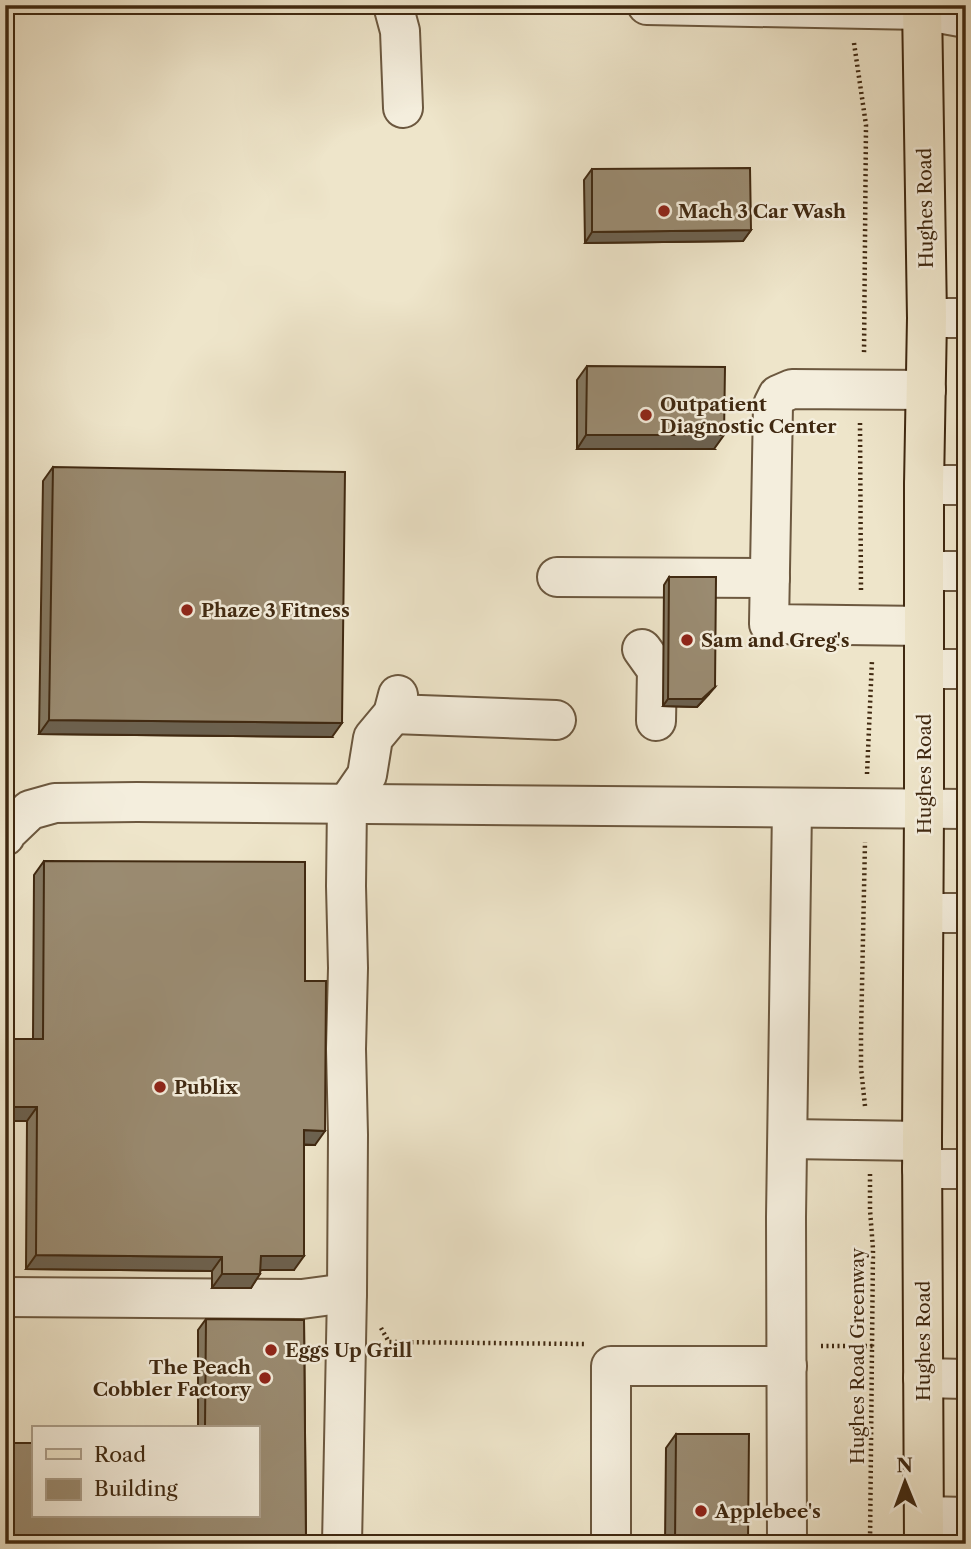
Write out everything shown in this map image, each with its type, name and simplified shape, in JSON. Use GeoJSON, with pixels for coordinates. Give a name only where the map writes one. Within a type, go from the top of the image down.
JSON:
{"type":"FeatureCollection","features":[{"type":"Feature","properties":{"kind":"main road","name":"Hughes Road"},"geometry":{"type":"LineString","coordinates":[[922,8],[926,318],[922,1155],[924,1530]]}},
{"type":"Feature","properties":{"kind":"street"},"geometry":{"type":"LineString","coordinates":[[393,5],[400,31],[403,108]]}},
{"type":"Feature","properties":{"kind":"street"},"geometry":{"type":"LineString","coordinates":[[647,5],[922,8],[966,18]]}},
{"type":"Feature","properties":{"kind":"street"},"geometry":{"type":"LineString","coordinates":[[926,318],[966,318]]}},
{"type":"Feature","properties":{"kind":"street"},"geometry":{"type":"LineString","coordinates":[[924,626],[769,624],[773,405],[778,395],[792,389],[926,390]]}},
{"type":"Feature","properties":{"kind":"street"},"geometry":{"type":"LineString","coordinates":[[924,485],[966,485]]}},
{"type":"Feature","properties":{"kind":"street"},"geometry":{"type":"LineString","coordinates":[[924,571],[966,571]]}},
{"type":"Feature","properties":{"kind":"street"},"geometry":{"type":"LineString","coordinates":[[557,577],[770,578]]}},
{"type":"Feature","properties":{"kind":"street"},"geometry":{"type":"LineString","coordinates":[[642,649],[657,670],[656,721]]}},
{"type":"Feature","properties":{"kind":"street"},"geometry":{"type":"LineString","coordinates":[[924,669],[966,670]]}},
{"type":"Feature","properties":{"kind":"street"},"geometry":{"type":"LineString","coordinates":[[342,1544],[347,1293],[347,804],[367,775],[373,738],[395,704],[556,720]]}},
{"type":"Feature","properties":{"kind":"street"},"geometry":{"type":"LineString","coordinates":[[5,836],[30,810],[55,803],[966,809]]}},
{"type":"Feature","properties":{"kind":"street"},"geometry":{"type":"LineString","coordinates":[[787,1544],[786,1217],[792,808]]}},
{"type":"Feature","properties":{"kind":"street"},"geometry":{"type":"LineString","coordinates":[[923,913],[966,913]]}},
{"type":"Feature","properties":{"kind":"street"},"geometry":{"type":"LineString","coordinates":[[788,1139],[922,1155],[966,1169]]}},
{"type":"Feature","properties":{"kind":"street"},"geometry":{"type":"LineString","coordinates":[[5,1297],[302,1298],[347,1293]]}},
{"type":"Feature","properties":{"kind":"street"},"geometry":{"type":"LineString","coordinates":[[611,1544],[611,1366],[787,1366]]}},
{"type":"Feature","properties":{"kind":"street"},"geometry":{"type":"LineString","coordinates":[[923,1378],[966,1379]]}},
{"type":"Feature","properties":{"kind":"street"},"geometry":{"type":"LineString","coordinates":[[924,1530],[966,1517]]}},
{"type":"Feature","properties":{"kind":"path"},"geometry":{"type":"LineString","coordinates":[[852,33],[866,125],[863,360]]}},
{"type":"Feature","properties":{"kind":"path"},"geometry":{"type":"LineString","coordinates":[[861,597],[862,411]]}},
{"type":"Feature","properties":{"kind":"path"},"geometry":{"type":"LineString","coordinates":[[867,783],[872,672]]}},
{"type":"Feature","properties":{"kind":"path"},"geometry":{"type":"LineString","coordinates":[[866,836],[861,1056],[866,1109]]}},
{"type":"Feature","properties":{"kind":"path","name":"Hughes Road Greenway"},"geometry":{"type":"LineString","coordinates":[[870,1170],[873,1248],[870,1544]]}},
{"type":"Feature","properties":{"kind":"path"},"geometry":{"type":"LineString","coordinates":[[371,1327],[380,1327],[388,1342],[595,1344]]}},
{"type":"Feature","properties":{"kind":"path"},"geometry":{"type":"LineString","coordinates":[[819,1346],[873,1346]]}},
{"type":"Feature","properties":{"kind":"building","name":"Mach 3 Car Wash"},"geometry":{"type":"Polygon","coordinates":[[[750,168],[751,230],[592,232],[592,169],[750,168]]]}},
{"type":"Feature","properties":{"kind":"building","name":"Outpatient Diagnostic Center"},"geometry":{"type":"Polygon","coordinates":[[[587,366],[725,367],[724,435],[586,435],[587,366]]]}},
{"type":"Feature","properties":{"kind":"building","name":"Phaze 3 Fitness"},"geometry":{"type":"Polygon","coordinates":[[[53,467],[345,472],[342,723],[49,720],[53,467]]]}},
{"type":"Feature","properties":{"kind":"building","name":"Sam and Greg's"},"geometry":{"type":"Polygon","coordinates":[[[669,577],[716,577],[715,687],[702,699],[668,699],[669,577]]]}},
{"type":"Feature","properties":{"kind":"building","name":"Publix"},"geometry":{"type":"Polygon","coordinates":[[[44,861],[305,862],[305,981],[326,981],[325,1131],[304,1130],[304,1256],[261,1256],[260,1274],[222,1274],[222,1257],[36,1255],[37,1107],[5,1107],[5,1039],[43,1039],[44,861]]]}},
{"type":"Feature","properties":{"kind":"building"},"geometry":{"type":"Polygon","coordinates":[[[206,1319],[304,1320],[306,1544],[6,1544],[10,1443],[32,1443],[32,1518],[259,1518],[259,1426],[205,1426],[206,1319]]]}},
{"type":"Feature","properties":{"kind":"building"},"geometry":{"type":"Polygon","coordinates":[[[676,1434],[749,1434],[748,1544],[675,1544],[676,1434]]]}},
{"type":"Feature","properties":{"kind":"place","name":"Mach 3 Car Wash"},"geometry":{"type":"Point","coordinates":[664,211]}},
{"type":"Feature","properties":{"kind":"place","name":"Outpatient Diagnostic Center"},"geometry":{"type":"Point","coordinates":[646,415]}},
{"type":"Feature","properties":{"kind":"place","name":"Phaze 3 Fitness"},"geometry":{"type":"Point","coordinates":[187,610]}},
{"type":"Feature","properties":{"kind":"place","name":"Sam and Greg's"},"geometry":{"type":"Point","coordinates":[687,640]}},
{"type":"Feature","properties":{"kind":"place","name":"Publix"},"geometry":{"type":"Point","coordinates":[160,1087]}},
{"type":"Feature","properties":{"kind":"place","name":"Eggs Up Grill"},"geometry":{"type":"Point","coordinates":[271,1350]}},
{"type":"Feature","properties":{"kind":"place","name":"The Peach Cobbler Factory"},"geometry":{"type":"Point","coordinates":[265,1378]}},
{"type":"Feature","properties":{"kind":"place","name":"Applebee's"},"geometry":{"type":"Point","coordinates":[701,1511]}}]}
